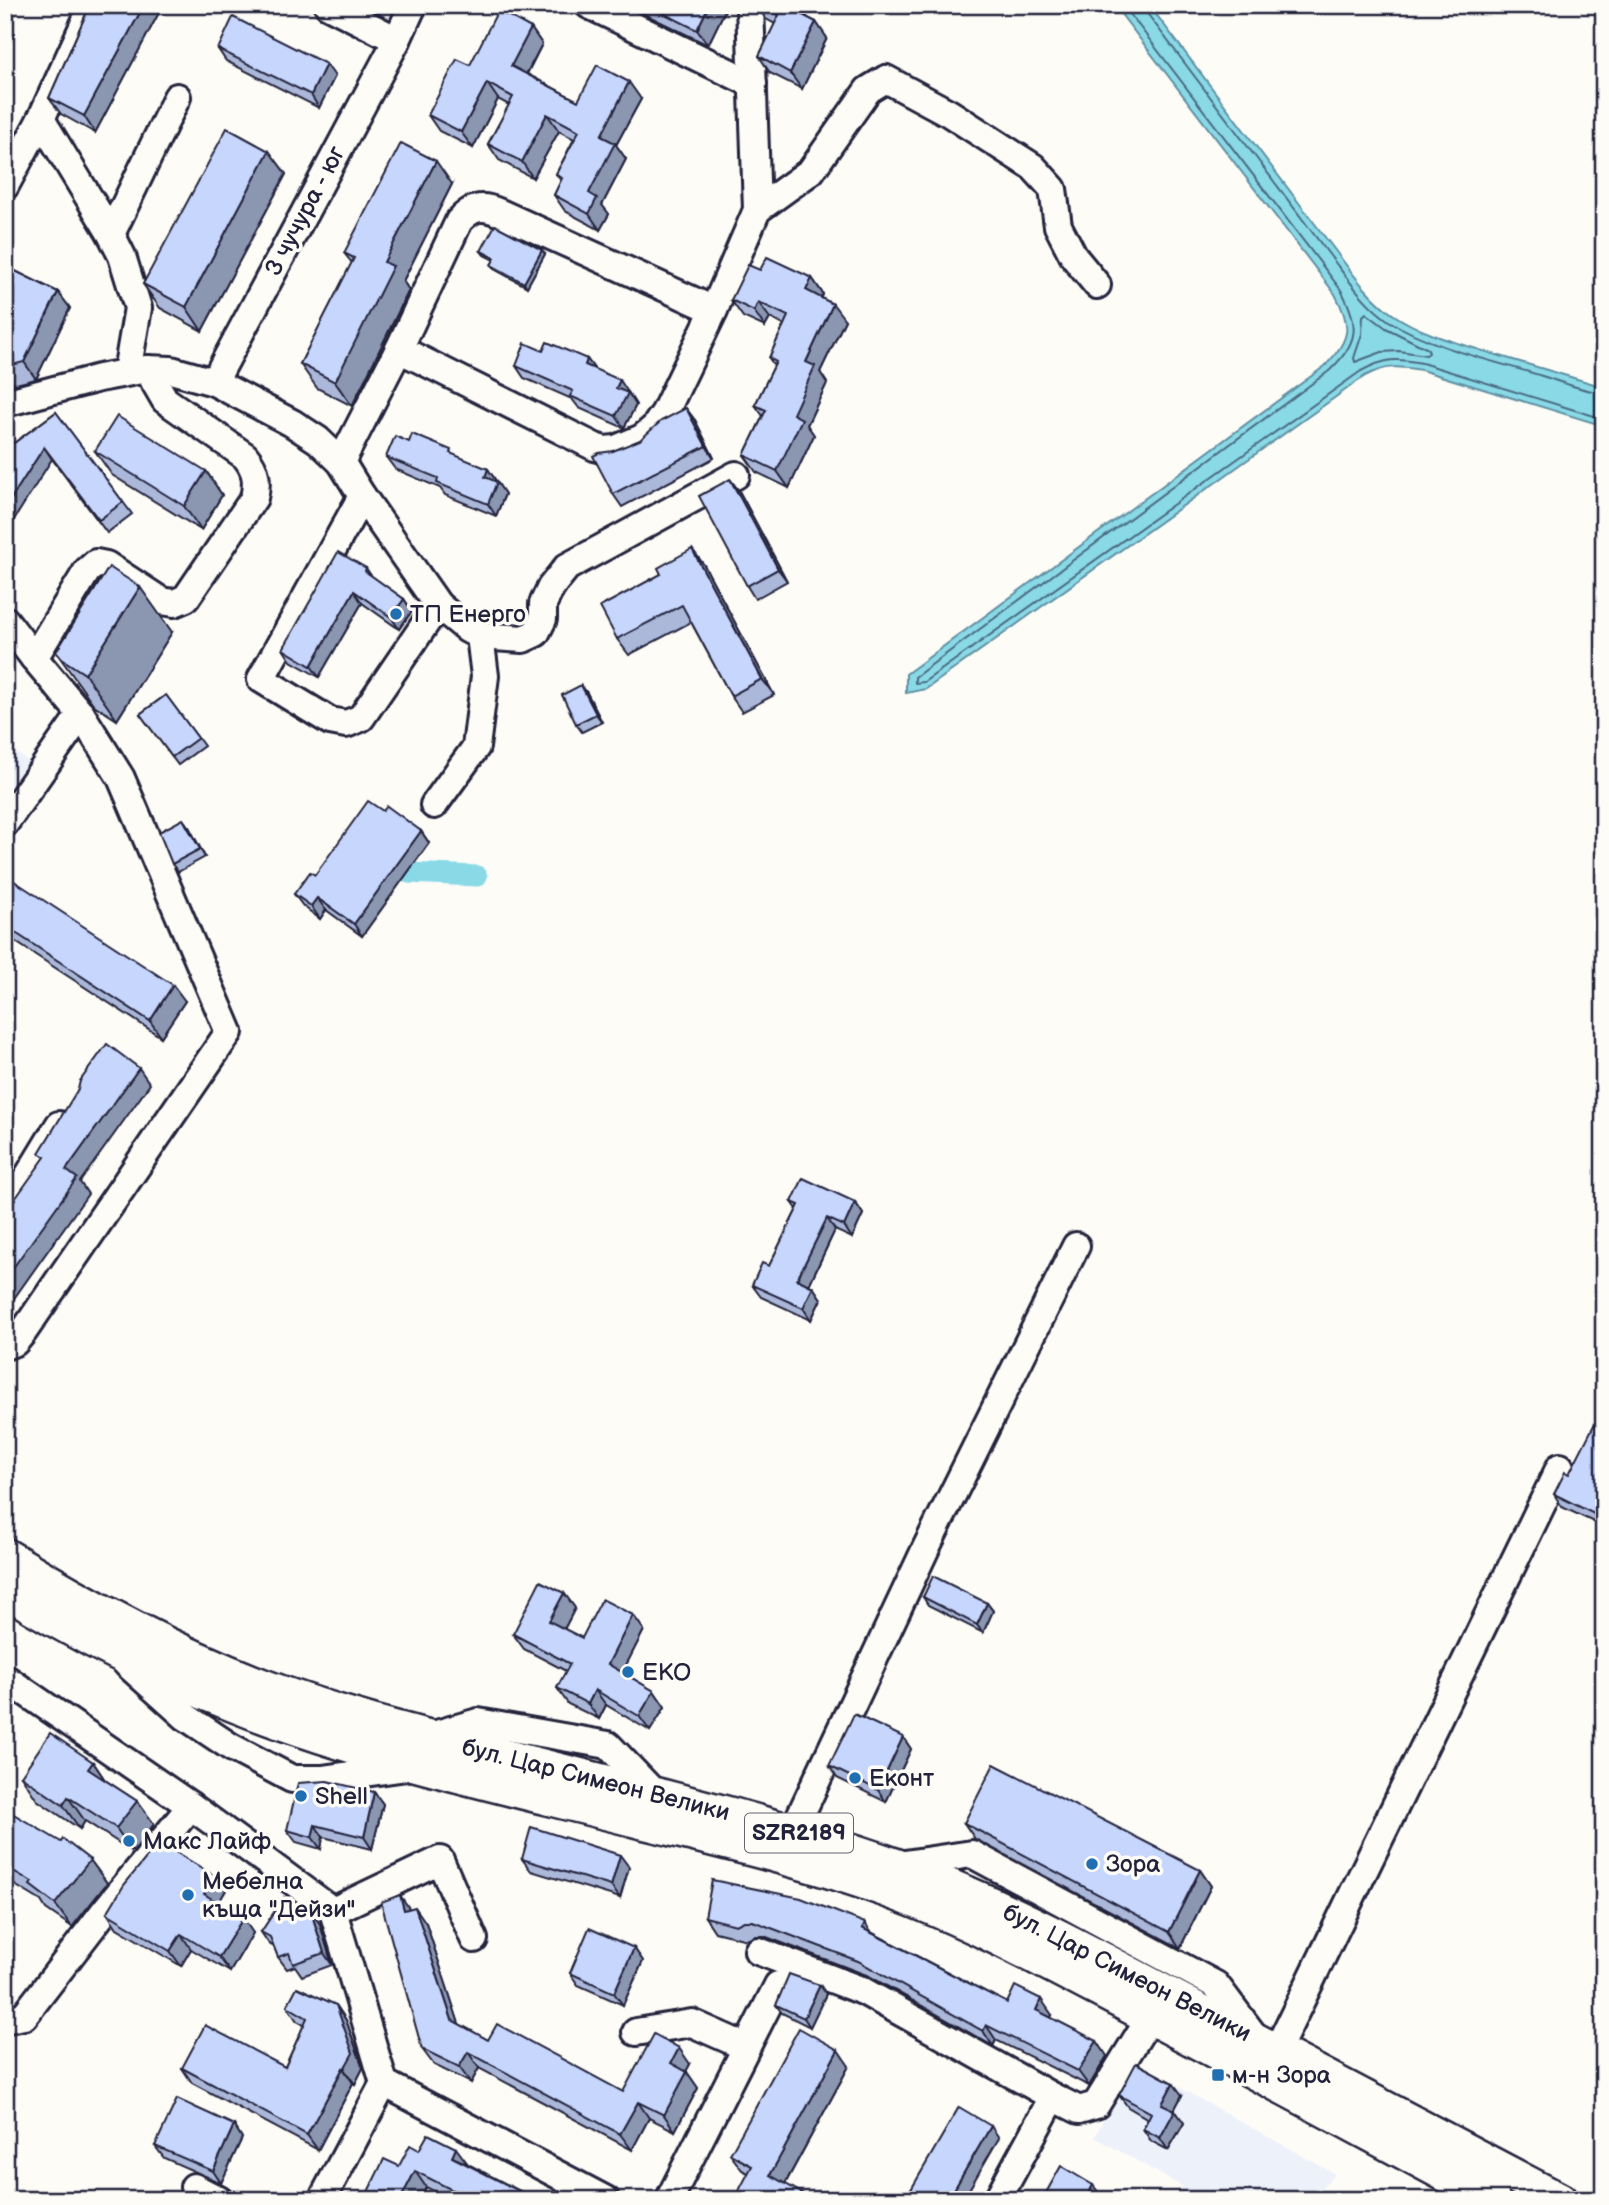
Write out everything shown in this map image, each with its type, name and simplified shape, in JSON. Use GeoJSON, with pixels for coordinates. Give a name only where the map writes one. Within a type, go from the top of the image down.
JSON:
{"type":"FeatureCollection","features":[{"type":"Feature","properties":{"kind":"main road","name":"бул. Цар Симеон Велики"},"geometry":{"type":"LineString","coordinates":[[5,1555],[129,1627],[169,1646],[262,1685],[339,1712],[423,1751],[887,1890],[981,1930],[1493,2200]]}},
{"type":"Feature","properties":{"kind":"main road","name":"бул. Цар Симеон Велики"},"geometry":{"type":"LineString","coordinates":[[5,1590],[113,1651],[241,1708],[331,1739],[423,1751],[656,1795],[793,1831],[898,1866],[997,1906],[1560,2200]]}},
{"type":"Feature","properties":{"kind":"street"},"geometry":{"type":"LineString","coordinates":[[5,186],[41,119],[93,5]]}},
{"type":"Feature","properties":{"kind":"street"},"geometry":{"type":"LineString","coordinates":[[328,5],[397,40]]}},
{"type":"Feature","properties":{"kind":"street","name":"3 чучура - юг"},"geometry":{"type":"LineString","coordinates":[[214,382],[397,40],[413,5]]}},
{"type":"Feature","properties":{"kind":"street"},"geometry":{"type":"LineString","coordinates":[[589,5],[753,85]]}},
{"type":"Feature","properties":{"kind":"street"},"geometry":{"type":"LineString","coordinates":[[399,349],[604,450],[616,449],[642,438],[654,428],[714,310],[757,210],[750,5]]}},
{"type":"Feature","properties":{"kind":"street"},"geometry":{"type":"LineString","coordinates":[[757,210],[811,171],[868,90],[886,79],[949,113],[1033,167],[1053,189],[1058,226],[1074,257],[1097,285]]}},
{"type":"Feature","properties":{"kind":"street"},"geometry":{"type":"LineString","coordinates":[[111,234],[177,97]]}},
{"type":"Feature","properties":{"kind":"street"},"geometry":{"type":"LineString","coordinates":[[34,658],[87,571],[96,563],[106,565],[161,601],[174,603],[186,598],[254,498],[257,485],[252,464],[245,456],[165,400],[137,370],[138,308],[122,256],[41,119]]}},
{"type":"Feature","properties":{"kind":"street"},"geometry":{"type":"LineString","coordinates":[[341,462],[399,349],[459,221],[467,212],[477,207],[487,207],[714,310]]}},
{"type":"Feature","properties":{"kind":"street"},"geometry":{"type":"LineString","coordinates":[[138,308],[155,273]]}},
{"type":"Feature","properties":{"kind":"street"},"geometry":{"type":"LineString","coordinates":[[5,403],[137,370],[171,370],[214,382],[292,422],[318,440],[341,462],[438,605],[480,636],[523,639],[536,633],[543,619],[543,604],[551,587],[567,567],[736,475]]}},
{"type":"Feature","properties":{"kind":"street"},"geometry":{"type":"LineString","coordinates":[[362,496],[261,680],[331,721],[346,724],[361,718],[438,605]]}},
{"type":"Feature","properties":{"kind":"street"},"geometry":{"type":"LineString","coordinates":[[5,620],[81,714],[121,778],[229,1032],[24,1331],[15,1342],[5,1346]]}},
{"type":"Feature","properties":{"kind":"street"},"geometry":{"type":"LineString","coordinates":[[434,805],[476,747],[485,676],[480,636]]}},
{"type":"Feature","properties":{"kind":"street"},"geometry":{"type":"LineString","coordinates":[[5,823],[81,714]]}},
{"type":"Feature","properties":{"kind":"street"},"geometry":{"type":"LineString","coordinates":[[5,1214],[69,1109]]}},
{"type":"Feature","properties":{"kind":"street"},"geometry":{"type":"LineString","coordinates":[[793,1831],[926,1548],[1076,1246]]}},
{"type":"Feature","properties":{"kind":"street"},"geometry":{"type":"LineString","coordinates":[[1267,2046],[1560,1467]]}},
{"type":"Feature","properties":{"kind":"street"},"geometry":{"type":"LineString","coordinates":[[113,1651],[186,1717],[231,1747],[292,1779],[322,1779],[423,1751]]}},
{"type":"Feature","properties":{"kind":"street"},"geometry":{"type":"LineString","coordinates":[[5,1678],[191,1806],[333,1911],[384,2083],[322,2200]]}},
{"type":"Feature","properties":{"kind":"street"},"geometry":{"type":"LineString","coordinates":[[5,2015],[8,2019],[24,2015],[106,1909],[191,1806]]}},
{"type":"Feature","properties":{"kind":"street"},"geometry":{"type":"LineString","coordinates":[[333,1911],[440,1860],[474,1939]]}},
{"type":"Feature","properties":{"kind":"street"},"geometry":{"type":"LineString","coordinates":[[758,1951],[863,1992],[1079,2110],[1096,2105],[1150,2017]]}},
{"type":"Feature","properties":{"kind":"street"},"geometry":{"type":"LineString","coordinates":[[669,2200],[778,1986]]}},
{"type":"Feature","properties":{"kind":"street"},"geometry":{"type":"LineString","coordinates":[[636,2032],[692,2023],[746,2047]]}},
{"type":"Feature","properties":{"kind":"street"},"geometry":{"type":"LineString","coordinates":[[384,2083],[606,2200]]}},
{"type":"Feature","properties":{"kind":"street"},"geometry":{"type":"LineString","coordinates":[[997,2200],[1053,2097]]}},
{"type":"Feature","properties":{"kind":"street"},"geometry":{"type":"LineString","coordinates":[[194,2187],[219,2200]]}},
{"type":"Feature","properties":{"kind":"shaded area"},"geometry":{"type":"Polygon","coordinates":[[[5,745],[37,767],[5,813],[5,745]]]}},
{"type":"Feature","properties":{"kind":"shaded area"},"geometry":{"type":"Polygon","coordinates":[[[1132,2061],[1335,2174],[1312,2200],[1170,2200],[1183,2187],[1095,2137],[1132,2061]]]}},
{"type":"Feature","properties":{"kind":"water"},"geometry":{"type":"Polygon","coordinates":[[[1114,5],[1149,5],[1349,269],[1383,307],[1402,320],[1439,337],[1604,387],[1604,426],[1421,370],[1392,367],[1373,372],[926,689],[906,693],[906,674],[1325,366],[1344,340],[1346,324],[1335,294],[1114,5]]]}},
{"type":"Feature","properties":{"kind":"building"},"geometry":{"type":"Polygon","coordinates":[[[90,5],[144,5],[84,116],[49,98],[90,5]]]}},
{"type":"Feature","properties":{"kind":"building"},"geometry":{"type":"Polygon","coordinates":[[[647,5],[709,5],[697,30],[647,5]]]}},
{"type":"Feature","properties":{"kind":"building"},"geometry":{"type":"Polygon","coordinates":[[[759,5],[793,5],[791,9],[816,22],[790,73],[759,56],[779,15],[759,5]]]}},
{"type":"Feature","properties":{"kind":"building"},"geometry":{"type":"Polygon","coordinates":[[[498,10],[531,28],[511,66],[578,101],[597,65],[629,82],[601,136],[615,143],[589,193],[597,198],[589,214],[554,195],[562,178],[556,174],[579,131],[547,114],[522,162],[488,144],[513,97],[487,83],[461,132],[428,115],[457,59],[470,65],[498,10]]]}},
{"type":"Feature","properties":{"kind":"building"},"geometry":{"type":"Polygon","coordinates":[[[233,17],[326,64],[311,95],[218,49],[233,17]]]}},
{"type":"Feature","properties":{"kind":"building"},"geometry":{"type":"Polygon","coordinates":[[[227,128],[269,151],[186,307],[143,284],[227,128]]]}},
{"type":"Feature","properties":{"kind":"building"},"geometry":{"type":"Polygon","coordinates":[[[401,143],[436,161],[384,262],[393,266],[335,382],[300,364],[354,258],[344,253],[401,143]]]}},
{"type":"Feature","properties":{"kind":"building"},"geometry":{"type":"Polygon","coordinates":[[[495,225],[542,250],[524,283],[491,265],[495,258],[481,251],[495,225]]]}},
{"type":"Feature","properties":{"kind":"building"},"geometry":{"type":"Polygon","coordinates":[[[767,257],[812,278],[806,290],[833,304],[806,362],[815,366],[793,414],[802,419],[777,471],[744,455],[766,410],[755,405],[776,362],[769,358],[788,316],[758,302],[754,311],[731,300],[748,265],[760,270],[767,257]]]}},
{"type":"Feature","properties":{"kind":"building"},"geometry":{"type":"Polygon","coordinates":[[[5,266],[58,292],[24,362],[5,367],[5,266]]]}},
{"type":"Feature","properties":{"kind":"building"},"geometry":{"type":"Polygon","coordinates":[[[547,342],[587,359],[585,365],[620,380],[616,388],[628,393],[616,416],[570,396],[573,391],[516,366],[525,343],[543,351],[547,342]]]}},
{"type":"Feature","properties":{"kind":"building"},"geometry":{"type":"Polygon","coordinates":[[[686,408],[706,446],[613,494],[593,456],[640,440],[661,421],[686,408]]]}},
{"type":"Feature","properties":{"kind":"building"},"geometry":{"type":"Polygon","coordinates":[[[56,412],[123,502],[99,520],[44,447],[5,508],[5,438],[14,443],[56,412]]]}},
{"type":"Feature","properties":{"kind":"building"},"geometry":{"type":"Polygon","coordinates":[[[117,416],[206,471],[184,506],[95,451],[117,416]]]}},
{"type":"Feature","properties":{"kind":"building"},"geometry":{"type":"Polygon","coordinates":[[[412,434],[488,469],[485,477],[497,482],[488,504],[437,483],[438,478],[386,457],[395,436],[409,442],[412,434]]]}},
{"type":"Feature","properties":{"kind":"building"},"geometry":{"type":"Polygon","coordinates":[[[730,479],[778,569],[747,586],[699,496],[730,479]]]}},
{"type":"Feature","properties":{"kind":"building"},"geometry":{"type":"Polygon","coordinates":[[[692,549],[762,679],[731,696],[682,605],[617,639],[600,607],[661,574],[658,568],[692,549]]]}},
{"type":"Feature","properties":{"kind":"building"},"geometry":{"type":"Polygon","coordinates":[[[338,552],[366,568],[365,571],[404,599],[391,617],[354,591],[311,666],[283,649],[338,552]]]}},
{"type":"Feature","properties":{"kind":"building"},"geometry":{"type":"Polygon","coordinates":[[[109,567],[140,587],[85,674],[56,652],[109,567]]]}},
{"type":"Feature","properties":{"kind":"building"},"geometry":{"type":"Polygon","coordinates":[[[581,685],[596,714],[576,724],[562,695],[581,685]]]}},
{"type":"Feature","properties":{"kind":"building"},"geometry":{"type":"Polygon","coordinates":[[[166,695],[198,738],[172,757],[140,714],[166,695]]]}},
{"type":"Feature","properties":{"kind":"building"},"geometry":{"type":"Polygon","coordinates":[[[368,801],[383,811],[387,806],[421,831],[354,924],[317,898],[311,906],[294,894],[310,872],[315,875],[368,801]]]}},
{"type":"Feature","properties":{"kind":"building"},"geometry":{"type":"Polygon","coordinates":[[[183,819],[200,849],[172,864],[159,832],[183,819]]]}},
{"type":"Feature","properties":{"kind":"building"},"geometry":{"type":"Polygon","coordinates":[[[5,875],[173,985],[150,1021],[5,926],[5,875]]]}},
{"type":"Feature","properties":{"kind":"building"},"geometry":{"type":"Polygon","coordinates":[[[107,1044],[139,1068],[66,1170],[77,1178],[5,1279],[5,1213],[45,1157],[39,1153],[78,1089],[80,1081],[107,1044]]]}},
{"type":"Feature","properties":{"kind":"building"},"geometry":{"type":"Polygon","coordinates":[[[803,1178],[855,1202],[844,1226],[827,1218],[797,1279],[813,1287],[803,1308],[752,1285],[762,1263],[769,1266],[799,1205],[792,1202],[803,1178]]]}},
{"type":"Feature","properties":{"kind":"building"},"geometry":{"type":"Polygon","coordinates":[[[1594,1425],[1604,1430],[1604,1519],[1554,1494],[1565,1472],[1569,1474],[1594,1425]]]}},
{"type":"Feature","properties":{"kind":"building"},"geometry":{"type":"Polygon","coordinates":[[[933,1576],[987,1603],[977,1625],[923,1597],[933,1576]]]}},
{"type":"Feature","properties":{"kind":"building"},"geometry":{"type":"Polygon","coordinates":[[[540,1581],[564,1593],[549,1621],[582,1638],[602,1599],[633,1615],[608,1664],[654,1691],[639,1716],[595,1690],[588,1704],[557,1688],[570,1664],[513,1634],[540,1581]]]}},
{"type":"Feature","properties":{"kind":"building"},"geometry":{"type":"Polygon","coordinates":[[[854,1714],[903,1737],[878,1790],[829,1766],[854,1714]]]}},
{"type":"Feature","properties":{"kind":"building"},"geometry":{"type":"Polygon","coordinates":[[[50,1733],[93,1762],[88,1769],[137,1801],[116,1828],[68,1797],[63,1805],[21,1776],[50,1733]]]}},
{"type":"Feature","properties":{"kind":"building","name":"Зора"},"geometry":{"type":"Polygon","coordinates":[[[994,1764],[1200,1870],[1169,1932],[964,1823],[994,1764]]]}},
{"type":"Feature","properties":{"kind":"building"},"geometry":{"type":"Polygon","coordinates":[[[327,1781],[374,1792],[364,1837],[315,1825],[312,1837],[287,1830],[298,1783],[327,1781]]]}},
{"type":"Feature","properties":{"kind":"building"},"geometry":{"type":"Polygon","coordinates":[[[5,1809],[61,1842],[63,1839],[90,1860],[55,1904],[30,1885],[32,1882],[5,1866],[5,1809]]]}},
{"type":"Feature","properties":{"kind":"building"},"geometry":{"type":"Polygon","coordinates":[[[531,1827],[620,1855],[611,1886],[522,1859],[531,1827]]]}},
{"type":"Feature","properties":{"kind":"building"},"geometry":{"type":"Polygon","coordinates":[[[159,1842],[215,1876],[204,1894],[243,1918],[219,1957],[181,1934],[170,1951],[107,1913],[124,1885],[159,1842]]]}},
{"type":"Feature","properties":{"kind":"building"},"geometry":{"type":"Polygon","coordinates":[[[712,1880],[801,1898],[865,1923],[862,1928],[1007,2003],[1015,1986],[1041,1999],[1036,2010],[1097,2041],[1078,2071],[986,2025],[983,2031],[858,1961],[753,1921],[736,1925],[705,1917],[712,1880]]]}},
{"type":"Feature","properties":{"kind":"building"},"geometry":{"type":"Polygon","coordinates":[[[400,1895],[404,1910],[415,1907],[452,2020],[488,2040],[497,2024],[623,2092],[654,2034],[679,2048],[671,2063],[687,2072],[664,2115],[638,2102],[620,2134],[468,2052],[459,2067],[422,2049],[381,1902],[400,1895]]]}},
{"type":"Feature","properties":{"kind":"building"},"geometry":{"type":"Polygon","coordinates":[[[284,1897],[311,1912],[324,1953],[293,1964],[289,1953],[278,1957],[270,1937],[261,1932],[284,1897]]]}},
{"type":"Feature","properties":{"kind":"building"},"geometry":{"type":"Polygon","coordinates":[[[589,1928],[634,1948],[614,1993],[570,1973],[589,1928]]]}},
{"type":"Feature","properties":{"kind":"building"},"geometry":{"type":"Polygon","coordinates":[[[789,1974],[820,1985],[804,2018],[776,2005],[789,1974]]]}},
{"type":"Feature","properties":{"kind":"building"},"geometry":{"type":"Polygon","coordinates":[[[297,1987],[336,2005],[353,2053],[307,2135],[182,2068],[205,2025],[285,2067],[307,2018],[287,2006],[297,1987]]]}},
{"type":"Feature","properties":{"kind":"building"},"geometry":{"type":"Polygon","coordinates":[[[799,2028],[838,2050],[770,2175],[814,2200],[734,2200],[752,2166],[730,2154],[799,2028]]]}},
{"type":"Feature","properties":{"kind":"building"},"geometry":{"type":"Polygon","coordinates":[[[1136,2063],[1173,2083],[1162,2104],[1175,2110],[1160,2138],[1143,2129],[1151,2113],[1119,2095],[1136,2063]]]}},
{"type":"Feature","properties":{"kind":"building"},"geometry":{"type":"Polygon","coordinates":[[[177,2099],[234,2125],[213,2171],[155,2146],[177,2099]]]}},
{"type":"Feature","properties":{"kind":"building"},"geometry":{"type":"Polygon","coordinates":[[[959,2107],[991,2126],[948,2200],[905,2200],[959,2107]]]}},
{"type":"Feature","properties":{"kind":"building"},"geometry":{"type":"Polygon","coordinates":[[[428,2134],[456,2148],[452,2157],[537,2200],[472,2200],[415,2171],[400,2200],[364,2200],[384,2159],[399,2166],[410,2145],[419,2150],[428,2134]]]}},
{"type":"Feature","properties":{"kind":"building"},"geometry":{"type":"Polygon","coordinates":[[[1061,2166],[1093,2185],[1085,2200],[1042,2200],[1061,2166]]]}},
{"type":"Feature","properties":{"kind":"waterway"},"geometry":{"type":"LineString","coordinates":[[5,20],[12,5]]}},
{"type":"Feature","properties":{"kind":"waterway"},"geometry":{"type":"LineString","coordinates":[[408,873],[477,876]]}},
{"type":"Feature","properties":{"kind":"place","name":"ТП Енерго"},"geometry":{"type":"Point","coordinates":[396,614]}},
{"type":"Feature","properties":{"kind":"place","name":"EKO"},"geometry":{"type":"Point","coordinates":[628,1672]}},
{"type":"Feature","properties":{"kind":"place","name":"Еконт"},"geometry":{"type":"Point","coordinates":[855,1778]}},
{"type":"Feature","properties":{"kind":"place","name":"Shell"},"geometry":{"type":"Point","coordinates":[301,1796]}},
{"type":"Feature","properties":{"kind":"place","name":"Макс Лайф"},"geometry":{"type":"Point","coordinates":[129,1841]}},
{"type":"Feature","properties":{"kind":"place","name":"Зора"},"geometry":{"type":"Point","coordinates":[1092,1864]}},
{"type":"Feature","properties":{"kind":"place","name":"Мебелна къща \"Дейзи\""},"geometry":{"type":"Point","coordinates":[188,1895]}},
{"type":"Feature","properties":{"kind":"place","name":"м-н Зора"},"geometry":{"type":"Point","coordinates":[1218,2075]}}]}
